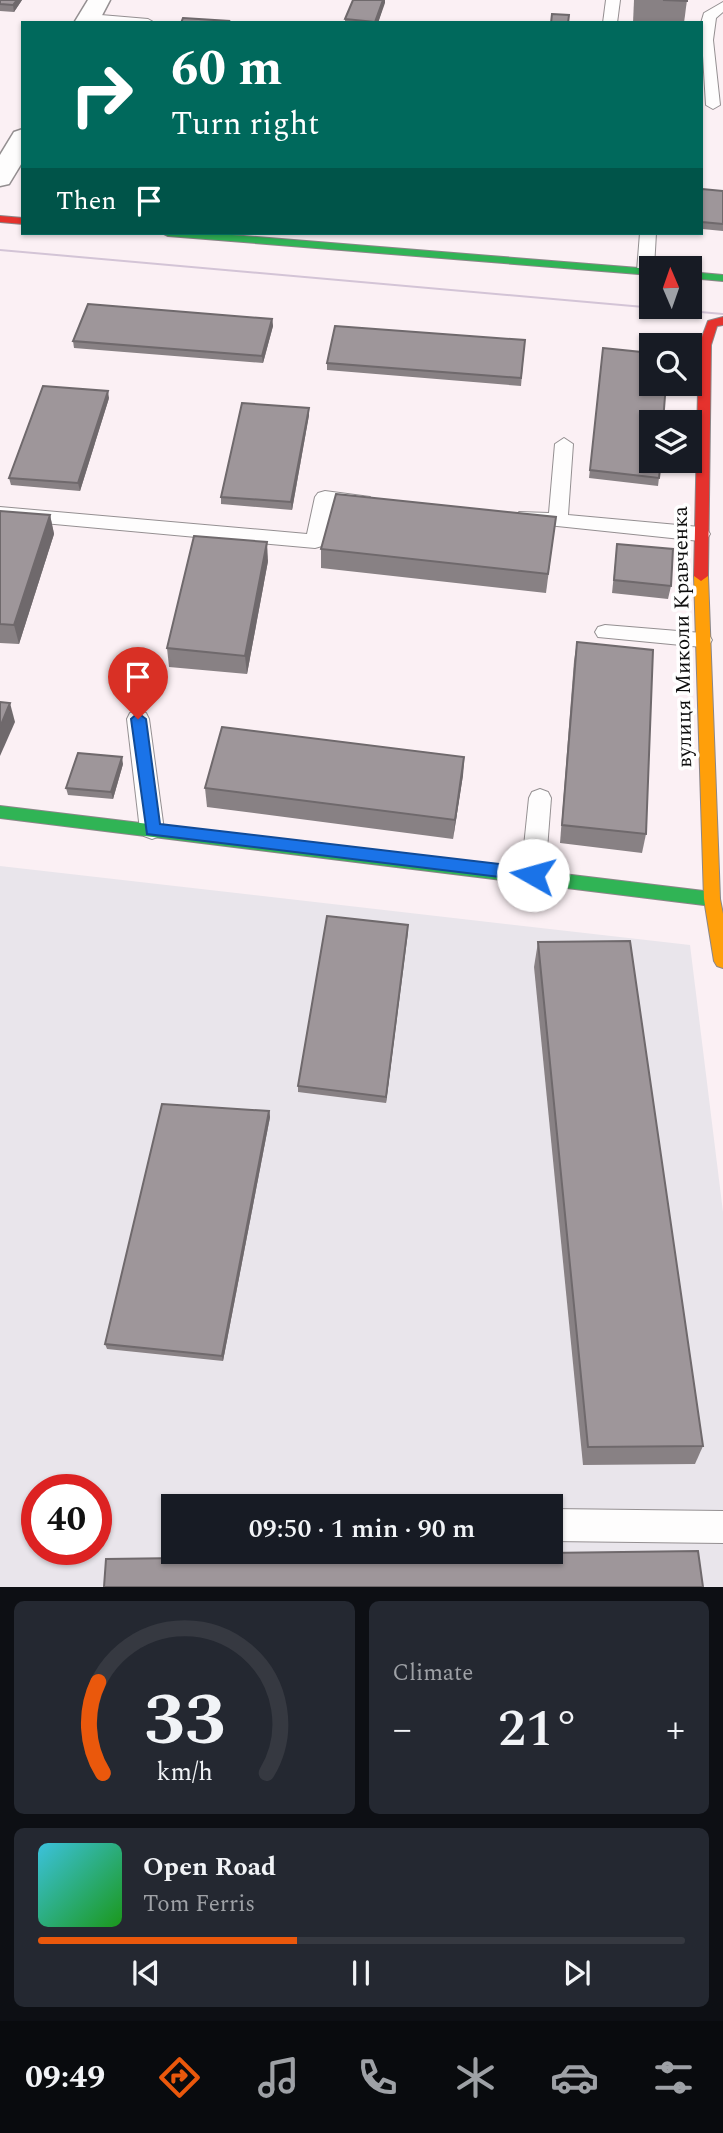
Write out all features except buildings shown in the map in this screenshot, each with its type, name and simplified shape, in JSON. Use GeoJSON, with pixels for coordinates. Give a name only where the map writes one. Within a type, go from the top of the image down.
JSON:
{"type":"FeatureCollection","features":[{"type":"Feature","properties":{"kind":"street"},"geometry":{"type":"LineString","coordinates":[[0,178],[21,141]]}},
{"type":"Feature","properties":{"kind":"street"},"geometry":{"type":"LineString","coordinates":[[0,219],[21,221]]}},
{"type":"Feature","properties":{"kind":"street"},"geometry":{"type":"LineString","coordinates":[[193,235],[639,271]]}},
{"type":"Feature","properties":{"kind":"street"},"geometry":{"type":"LineString","coordinates":[[702,276],[723,278]]}},
{"type":"Feature","properties":{"kind":"street","name":"вулиця Миколи Кравченка"},"geometry":{"type":"LineString","coordinates":[[723,321],[712,324],[705,345],[700,534],[712,898],[723,961]]}},
{"type":"Feature","properties":{"kind":"street"},"geometry":{"type":"LineString","coordinates":[[0,812],[712,898]]}},
{"type":"Feature","properties":{"kind":"lane"},"geometry":{"type":"LineString","coordinates":[[610,21],[613,0]]}},
{"type":"Feature","properties":{"kind":"lane"},"geometry":{"type":"LineString","coordinates":[[713,105],[704,40],[709,16],[723,6]]}},
{"type":"Feature","properties":{"kind":"lane"},"geometry":{"type":"LineString","coordinates":[[91,14],[135,21]]}},
{"type":"Feature","properties":{"kind":"lane"},"geometry":{"type":"LineString","coordinates":[[648,235],[648,256]]}},
{"type":"Feature","properties":{"kind":"lane"},"geometry":{"type":"LineString","coordinates":[[558,521],[564,444]]}},
{"type":"Feature","properties":{"kind":"lane"},"geometry":{"type":"LineString","coordinates":[[0,513],[315,541],[325,497],[380,502]]}},
{"type":"Feature","properties":{"kind":"lane"},"geometry":{"type":"LineString","coordinates":[[503,515],[700,534]]}},
{"type":"Feature","properties":{"kind":"lane"},"geometry":{"type":"LineString","coordinates":[[605,632],[702,640]]}},
{"type":"Feature","properties":{"kind":"lane"},"geometry":{"type":"LineString","coordinates":[[138,719],[152,830]]}},
{"type":"Feature","properties":{"kind":"lane"},"geometry":{"type":"LineString","coordinates":[[533,875],[540,798]]}},
{"type":"Feature","properties":{"kind":"lane"},"geometry":{"type":"LineString","coordinates":[[563,1525],[723,1527]]}},
{"type":"Feature","properties":{"kind":"shaded area"},"geometry":{"type":"Polygon","coordinates":[[[0,866],[690,945],[723,1212],[723,1587],[0,1587],[0,866]]]}},
{"type":"Feature","properties":{"kind":"tram line"},"geometry":{"type":"LineString","coordinates":[[0,250],[723,314]]}},
{"type":"Feature","properties":{"kind":"traffic: fast"},"geometry":{"type":"LineString","coordinates":[[193,235],[639,271]]}},
{"type":"Feature","properties":{"kind":"traffic: fast"},"geometry":{"type":"LineString","coordinates":[[702,276],[723,278]]}},
{"type":"Feature","properties":{"kind":"traffic: fast"},"geometry":{"type":"LineString","coordinates":[[0,812],[712,899]]}},
{"type":"Feature","properties":{"kind":"traffic: slow"},"geometry":{"type":"LineString","coordinates":[[701,576],[712,899],[723,961]]}},
{"type":"Feature","properties":{"kind":"traffic: jam"},"geometry":{"type":"LineString","coordinates":[[0,219],[21,221]]}},
{"type":"Feature","properties":{"kind":"traffic: jam"},"geometry":{"type":"LineString","coordinates":[[701,576],[705,345],[712,324],[723,321]]}},
{"type":"Feature","properties":{"kind":"route"},"geometry":{"type":"LineString","coordinates":[[138,719],[152,830],[533,875]]}}]}
